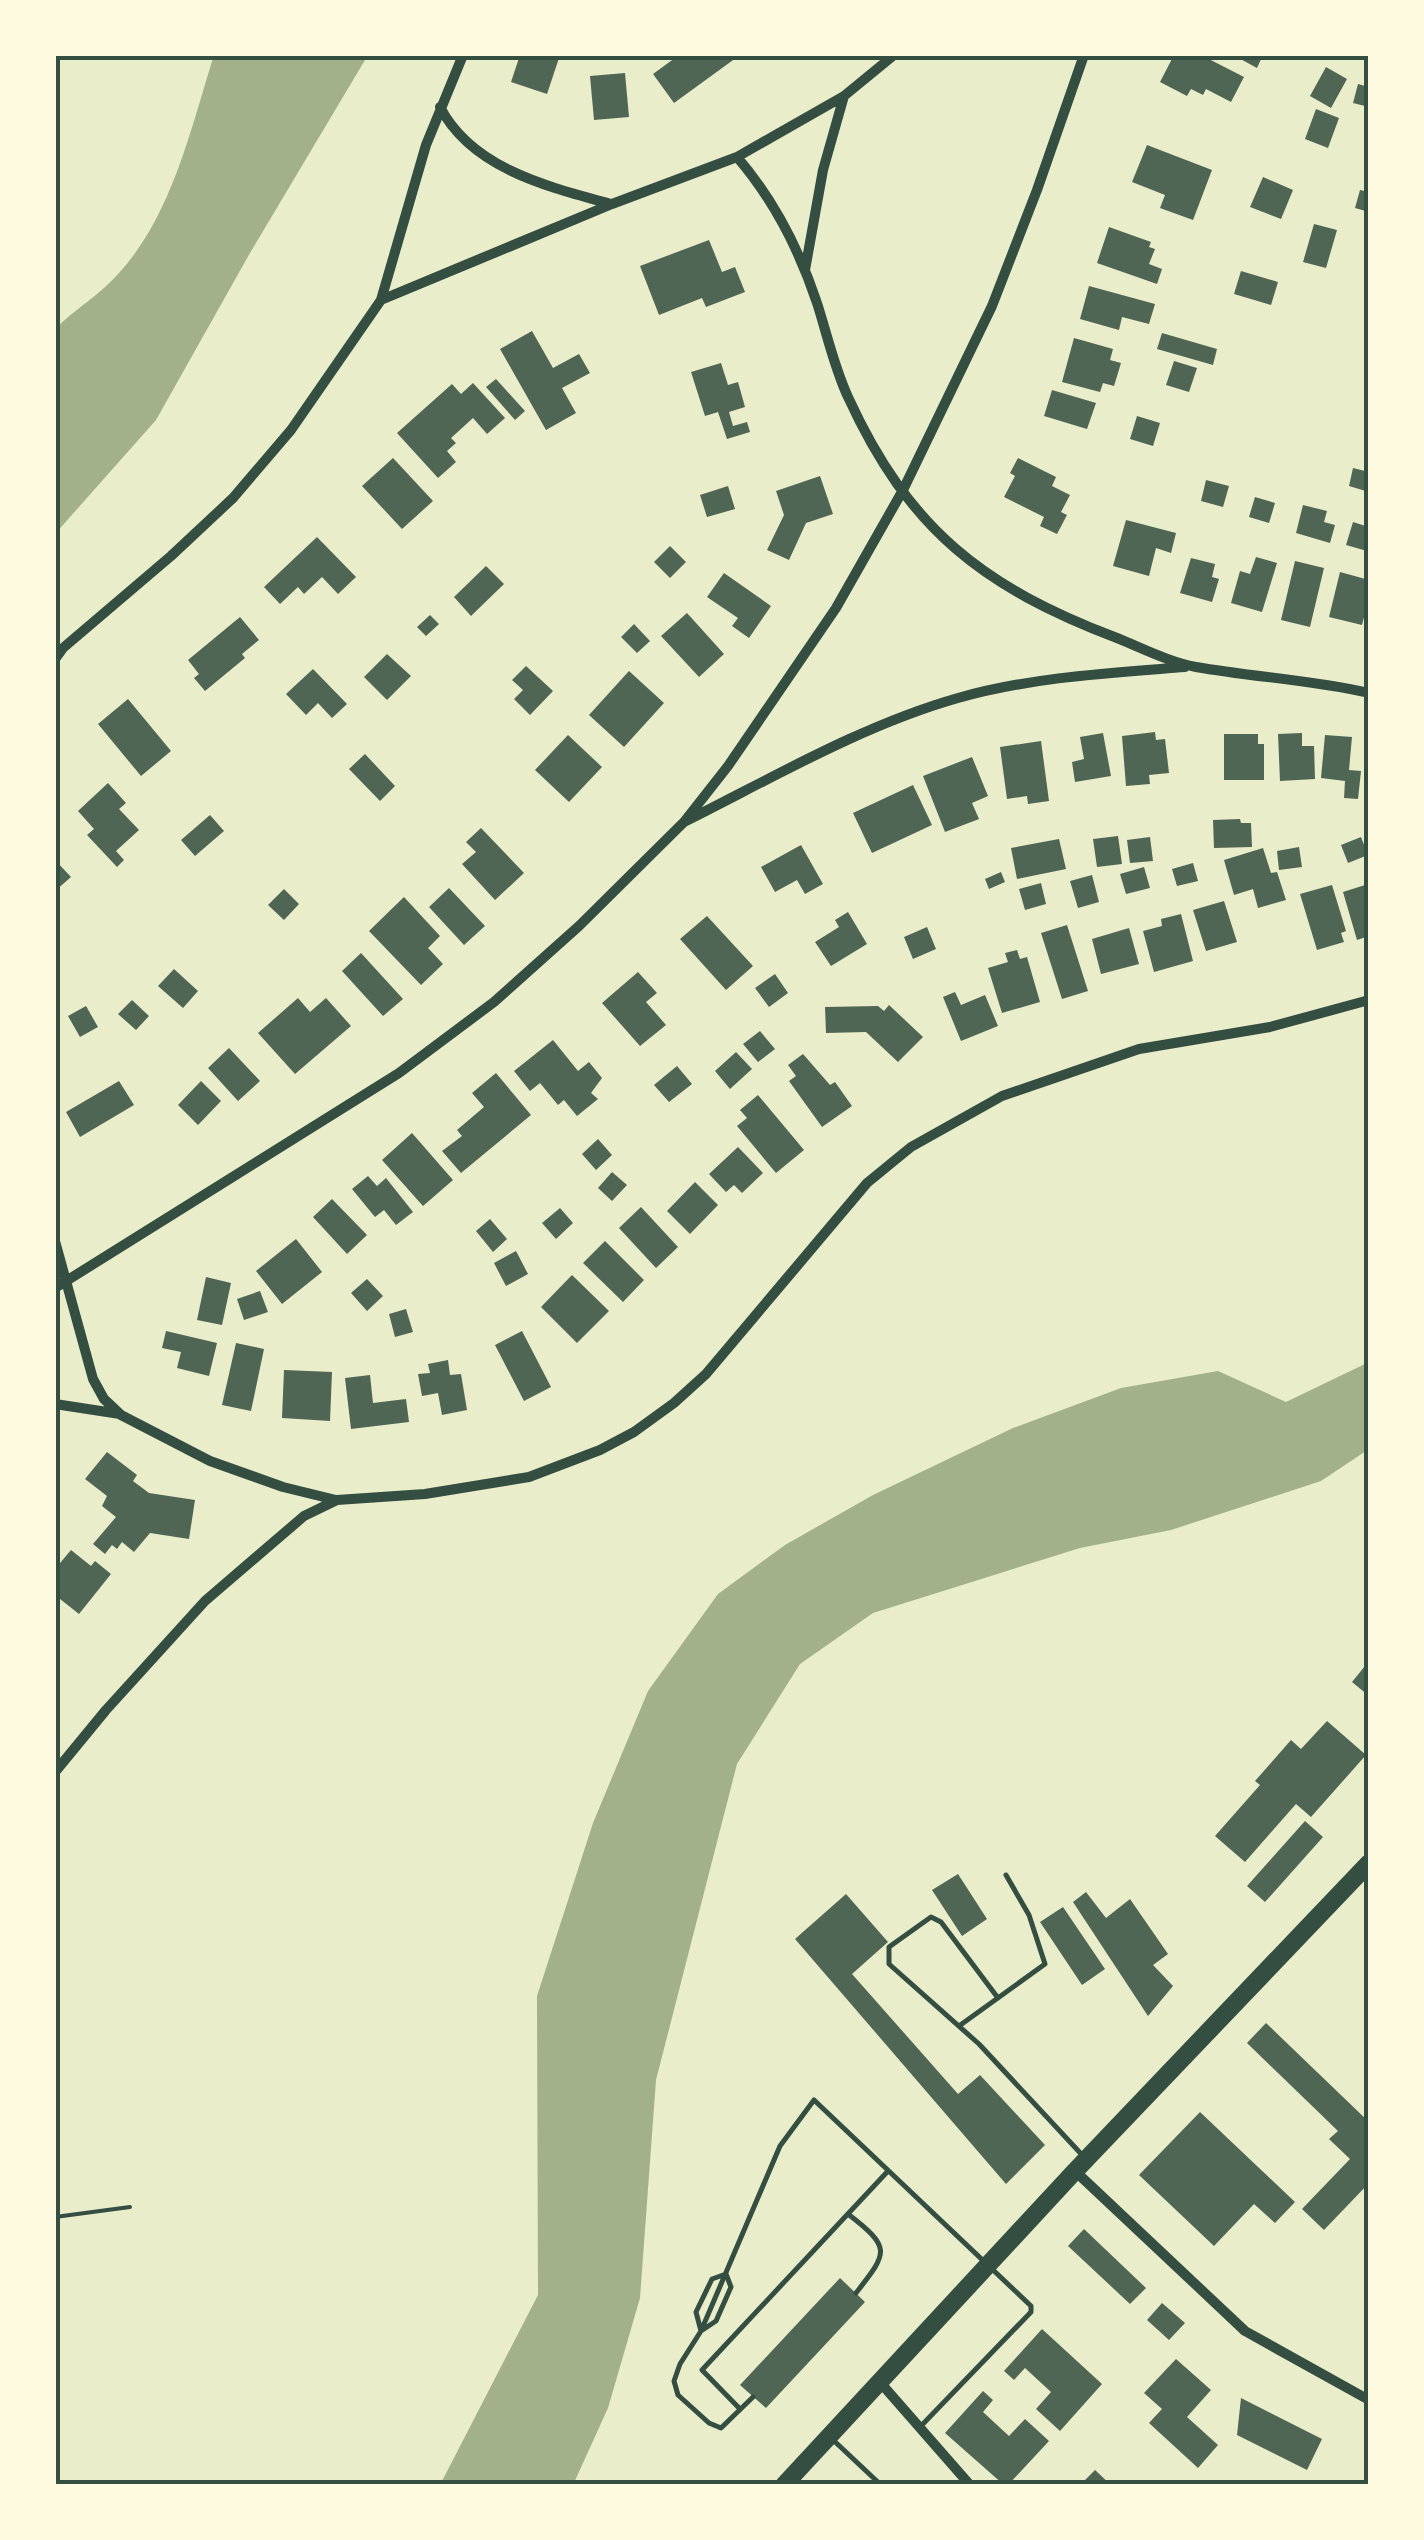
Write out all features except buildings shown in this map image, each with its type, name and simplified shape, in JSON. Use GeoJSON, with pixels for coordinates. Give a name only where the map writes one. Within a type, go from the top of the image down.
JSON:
{"type":"FeatureCollection","features":[{"type":"Feature","properties":{"kind":"main road"},"geometry":{"type":"LineString","coordinates":[[784,2485],[1081,2165],[1369,1864]]}},
{"type":"Feature","properties":{"kind":"street"},"geometry":{"type":"LineString","coordinates":[[55,660],[232,498],[291,430],[381,300],[440,107],[464,55]]}},
{"type":"Feature","properties":{"kind":"street"},"geometry":{"type":"LineString","coordinates":[[381,300],[737,157],[844,96],[894,55]]}},
{"type":"Feature","properties":{"kind":"street"},"geometry":{"type":"LineString","coordinates":[[60,1286],[292,1142],[431,1050],[522,977],[684,822],[728,766],[836,608],[903,490],[992,306],[1084,55]]}},
{"type":"Feature","properties":{"kind":"street"},"geometry":{"type":"LineString","coordinates":[[805,271],[822,170],[844,96]]}},
{"type":"Feature","properties":{"kind":"street"},"geometry":{"type":"LineString","coordinates":[[440,107],[462,140],[490,159],[550,187],[612,204]]}},
{"type":"Feature","properties":{"kind":"street"},"geometry":{"type":"LineString","coordinates":[[737,157],[774,205],[805,271],[847,395],[865,431],[939,536],[1001,586],[1049,612],[1191,666],[1369,693]]}},
{"type":"Feature","properties":{"kind":"street"},"geometry":{"type":"LineString","coordinates":[[684,822],[832,749],[958,698],[1065,677],[1191,666]]}},
{"type":"Feature","properties":{"kind":"street"},"geometry":{"type":"LineString","coordinates":[[55,1242],[60,1286],[93,1380],[104,1400],[121,1415],[210,1460],[283,1488],[337,1500],[424,1494],[529,1477],[600,1450],[634,1432],[706,1374],[868,1182],[911,1146],[1002,1096],[1139,1050],[1270,1027],[1369,1000]]}},
{"type":"Feature","properties":{"kind":"street"},"geometry":{"type":"LineString","coordinates":[[55,1404],[121,1415]]}},
{"type":"Feature","properties":{"kind":"street"},"geometry":{"type":"LineString","coordinates":[[55,1772],[205,1601],[284,1530],[337,1500]]}},
{"type":"Feature","properties":{"kind":"street"},"geometry":{"type":"LineString","coordinates":[[1081,2165],[1245,2331],[1369,2400]]}},
{"type":"Feature","properties":{"kind":"street"},"geometry":{"type":"LineString","coordinates":[[879,2380],[970,2485]]}},
{"type":"Feature","properties":{"kind":"lane"},"geometry":{"type":"LineString","coordinates":[[959,2026],[1045,1964],[1029,1914],[1006,1875]]}},
{"type":"Feature","properties":{"kind":"lane"},"geometry":{"type":"LineString","coordinates":[[998,1998],[940,1922],[931,1917],[889,1947],[889,1964],[959,2026],[1081,2165]]}},
{"type":"Feature","properties":{"kind":"lane"},"geometry":{"type":"LineString","coordinates":[[753,2396],[721,2428],[709,2424],[678,2395],[674,2381],[701,2331],[780,2146],[814,2100],[1030,2306],[1030,2312],[920,2427]]}},
{"type":"Feature","properties":{"kind":"lane"},"geometry":{"type":"LineString","coordinates":[[740,2410],[702,2370],[888,2171]]}},
{"type":"Feature","properties":{"kind":"lane"},"geometry":{"type":"LineString","coordinates":[[848,2214],[874,2234],[881,2248],[881,2261],[856,2293]]}},
{"type":"Feature","properties":{"kind":"lane"},"geometry":{"type":"LineString","coordinates":[[701,2331],[696,2312],[712,2279],[726,2274]]}},
{"type":"Feature","properties":{"kind":"lane"},"geometry":{"type":"LineString","coordinates":[[829,2436],[881,2485]]}},
{"type":"Feature","properties":{"kind":"path"},"geometry":{"type":"LineString","coordinates":[[55,2217],[130,2207]]}},
{"type":"Feature","properties":{"kind":"shaded area"},"geometry":{"type":"Polygon","coordinates":[[[214,55],[368,55],[156,420],[55,534],[55,329],[112,281],[153,225],[178,170],[214,55]]]}},
{"type":"Feature","properties":{"kind":"shaded area"},"geometry":{"type":"Polygon","coordinates":[[[1369,1362],[1369,1449],[1321,1481],[1171,1530],[1080,1548],[873,1613],[800,1664],[737,1764],[656,2080],[640,2298],[608,2408],[573,2485],[440,2485],[538,2295],[537,1996],[593,1823],[648,1691],[718,1594],[785,1545],[873,1495],[1013,1428],[1121,1388],[1218,1371],[1286,1402],[1369,1362]]]}}]}
